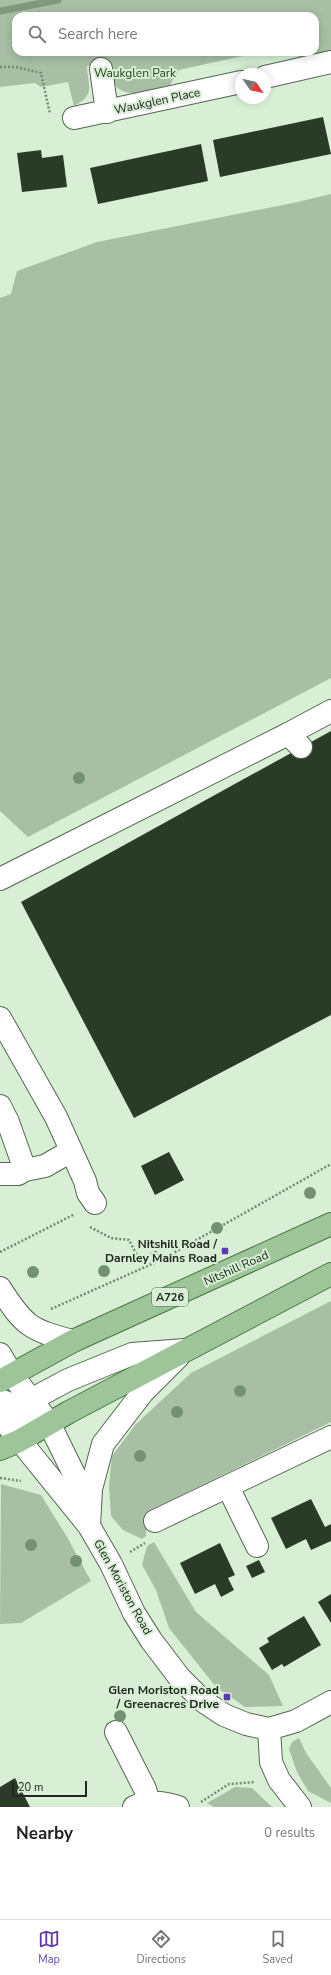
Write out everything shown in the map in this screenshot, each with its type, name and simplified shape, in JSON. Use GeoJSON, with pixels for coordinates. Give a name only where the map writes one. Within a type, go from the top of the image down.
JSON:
{"type":"FeatureCollection","features":[{"type":"Feature","properties":{"kind":"main road","name":"Nitshill Road"},"geometry":{"type":"LineString","coordinates":[[6,1378],[73,1342],[331,1224]]}},
{"type":"Feature","properties":{"kind":"main road"},"geometry":{"type":"LineString","coordinates":[[10,1445],[185,1350],[331,1274]]}},
{"type":"Feature","properties":{"kind":"street"},"geometry":{"type":"LineString","coordinates":[[271,76],[331,62]]}},
{"type":"Feature","properties":{"kind":"street"},"geometry":{"type":"LineString","coordinates":[[101,69],[107,112]]}},
{"type":"Feature","properties":{"kind":"street","name":"Waukglen Place"},"geometry":{"type":"LineString","coordinates":[[74,118],[235,83]]}},
{"type":"Feature","properties":{"kind":"street"},"geometry":{"type":"LineString","coordinates":[[0,880],[295,740],[331,710]]}},
{"type":"Feature","properties":{"kind":"street"},"geometry":{"type":"LineString","coordinates":[[0,1018],[56,1117],[85,1181],[88,1193],[87,1211]]}},
{"type":"Feature","properties":{"kind":"street"},"geometry":{"type":"LineString","coordinates":[[0,1106],[8,1122],[14,1172]]}},
{"type":"Feature","properties":{"kind":"street"},"geometry":{"type":"LineString","coordinates":[[14,1172],[45,1166],[71,1151]]}},
{"type":"Feature","properties":{"kind":"street"},"geometry":{"type":"LineString","coordinates":[[0,1158],[14,1172]]}},
{"type":"Feature","properties":{"kind":"street"},"geometry":{"type":"LineString","coordinates":[[0,1288],[15,1311],[28,1324],[42,1333],[73,1342]]}},
{"type":"Feature","properties":{"kind":"street"},"geometry":{"type":"LineString","coordinates":[[0,1400],[10,1404],[25,1403],[68,1380],[132,1354],[185,1350]]}},
{"type":"Feature","properties":{"kind":"street"},"geometry":{"type":"LineString","coordinates":[[89,1526],[91,1489],[103,1444],[143,1392],[185,1350]]}},
{"type":"Feature","properties":{"kind":"street"},"geometry":{"type":"LineString","coordinates":[[0,1354],[6,1378],[31,1399],[49,1423],[75,1476],[89,1526]]}},
{"type":"Feature","properties":{"kind":"street"},"geometry":{"type":"LineString","coordinates":[[10,1445],[0,1416],[49,1423]]}},
{"type":"Feature","properties":{"kind":"street"},"geometry":{"type":"LineString","coordinates":[[155,1521],[331,1437]]}},
{"type":"Feature","properties":{"kind":"street","name":"Glen Moriston Road"},"geometry":{"type":"LineString","coordinates":[[10,1445],[52,1478],[89,1526],[111,1564],[134,1613],[151,1640],[179,1677],[203,1701],[224,1714],[246,1724],[270,1730]]}},
{"type":"Feature","properties":{"kind":"street"},"geometry":{"type":"LineString","coordinates":[[228,1487],[257,1546]]}},
{"type":"Feature","properties":{"kind":"street"},"geometry":{"type":"LineString","coordinates":[[300,1807],[279,1780],[271,1762],[270,1730],[296,1721],[331,1702]]}},
{"type":"Feature","properties":{"kind":"street"},"geometry":{"type":"LineString","coordinates":[[116,1732],[145,1789],[141,1805],[165,1803],[178,1807]]}},
{"type":"Feature","properties":{"kind":"path"},"geometry":{"type":"LineString","coordinates":[[0,67],[16,67],[41,73],[51,121],[74,118]]}},
{"type":"Feature","properties":{"kind":"path"},"geometry":{"type":"LineString","coordinates":[[50,1310],[161,1259],[331,1164]]}},
{"type":"Feature","properties":{"kind":"path"},"geometry":{"type":"LineString","coordinates":[[75,1214],[87,1211]]}},
{"type":"Feature","properties":{"kind":"path"},"geometry":{"type":"LineString","coordinates":[[0,1252],[75,1214],[87,1211]]}},
{"type":"Feature","properties":{"kind":"path"},"geometry":{"type":"LineString","coordinates":[[88,1227],[111,1238],[129,1240],[139,1259],[156,1252],[161,1259]]}},
{"type":"Feature","properties":{"kind":"path"},"geometry":{"type":"LineString","coordinates":[[0,1478],[24,1481]]}},
{"type":"Feature","properties":{"kind":"path"},"geometry":{"type":"LineString","coordinates":[[111,1564],[156,1536],[155,1521]]}},
{"type":"Feature","properties":{"kind":"path"},"geometry":{"type":"LineString","coordinates":[[200,1803],[229,1784],[279,1780]]}},
{"type":"Feature","properties":{"kind":"green space","name":"Waukglen Park"},"geometry":{"type":"Polygon","coordinates":[[[0,0],[331,0],[331,50],[328,53],[319,55],[319,12],[12,12],[12,56],[243,56],[179,70],[168,88],[138,93],[131,93],[118,88],[112,80],[110,63],[87,66],[89,85],[88,94],[81,102],[74,106],[68,82],[41,87],[35,83],[0,87],[0,0]]]}},
{"type":"Feature","properties":{"kind":"green space","name":"Waukglen Park"},"geometry":{"type":"Polygon","coordinates":[[[297,56],[315,56],[302,59],[297,56]]]}},
{"type":"Feature","properties":{"kind":"green space"},"geometry":{"type":"Polygon","coordinates":[[[331,194],[331,678],[28,837],[0,811],[0,298],[11,294],[17,271],[97,242],[331,194]]]}},
{"type":"Feature","properties":{"kind":"green space"},"geometry":{"type":"Polygon","coordinates":[[[331,1301],[331,1422],[147,1512],[146,1536],[142,1539],[123,1530],[111,1516],[109,1485],[112,1456],[136,1424],[191,1373],[331,1301]]]}},
{"type":"Feature","properties":{"kind":"green space"},"geometry":{"type":"Polygon","coordinates":[[[1,1484],[41,1495],[67,1537],[91,1581],[21,1623],[0,1624],[1,1484]]]}},
{"type":"Feature","properties":{"kind":"green space"},"geometry":{"type":"Polygon","coordinates":[[[154,1542],[196,1612],[269,1675],[283,1706],[245,1707],[216,1687],[169,1628],[156,1590],[142,1565],[147,1546],[154,1542]]]}},
{"type":"Feature","properties":{"kind":"green space"},"geometry":{"type":"Polygon","coordinates":[[[299,1738],[306,1753],[331,1788],[331,1803],[308,1791],[297,1772],[289,1749],[292,1742],[299,1738]]]}},
{"type":"Feature","properties":{"kind":"green space"},"geometry":{"type":"Polygon","coordinates":[[[235,1787],[252,1788],[272,1807],[214,1807],[207,1803],[235,1787]]]}},
{"type":"Feature","properties":{"kind":"building"},"geometry":{"type":"Polygon","coordinates":[[[323,117],[331,154],[220,177],[213,140],[323,117]]]}},
{"type":"Feature","properties":{"kind":"building"},"geometry":{"type":"Polygon","coordinates":[[[201,144],[208,181],[98,204],[90,168],[201,144]]]}},
{"type":"Feature","properties":{"kind":"building"},"geometry":{"type":"Polygon","coordinates":[[[41,150],[42,158],[63,155],[67,187],[22,192],[17,153],[41,150]]]}},
{"type":"Feature","properties":{"kind":"building"},"geometry":{"type":"Polygon","coordinates":[[[331,731],[331,1015],[134,1118],[21,902],[331,731]]]}},
{"type":"Feature","properties":{"kind":"building"},"geometry":{"type":"Polygon","coordinates":[[[169,1152],[184,1180],[155,1195],[141,1166],[169,1152]]]}},
{"type":"Feature","properties":{"kind":"building"},"geometry":{"type":"Polygon","coordinates":[[[311,1499],[325,1527],[331,1524],[331,1541],[311,1550],[306,1539],[286,1549],[271,1518],[311,1499]]]}},
{"type":"Feature","properties":{"kind":"building"},"geometry":{"type":"Polygon","coordinates":[[[220,1543],[235,1575],[228,1578],[234,1590],[221,1597],[215,1584],[195,1594],[180,1563],[220,1543]]]}},
{"type":"Feature","properties":{"kind":"building"},"geometry":{"type":"Polygon","coordinates":[[[259,1560],[265,1572],[252,1578],[246,1566],[259,1560]]]}},
{"type":"Feature","properties":{"kind":"building"},"geometry":{"type":"Polygon","coordinates":[[[331,1594],[331,1623],[318,1602],[331,1594]]]}},
{"type":"Feature","properties":{"kind":"building"},"geometry":{"type":"Polygon","coordinates":[[[304,1616],[321,1645],[284,1667],[282,1664],[272,1670],[259,1648],[269,1642],[267,1638],[304,1616]]]}},
{"type":"Feature","properties":{"kind":"building"},"geometry":{"type":"Polygon","coordinates":[[[15,1778],[30,1807],[0,1807],[0,1787],[15,1778]]]}},
{"type":"Feature","properties":{"kind":"waterway"},"geometry":{"type":"LineString","coordinates":[[0,11],[58,0]]}},
{"type":"Feature","properties":{"kind":"place","name":"Nitshill Road / Darnley Mains Road"},"geometry":{"type":"Point","coordinates":[225,1251]}},
{"type":"Feature","properties":{"kind":"place","name":"Glen Moriston Road / Greenacres Drive"},"geometry":{"type":"Point","coordinates":[227,1697]}}]}
